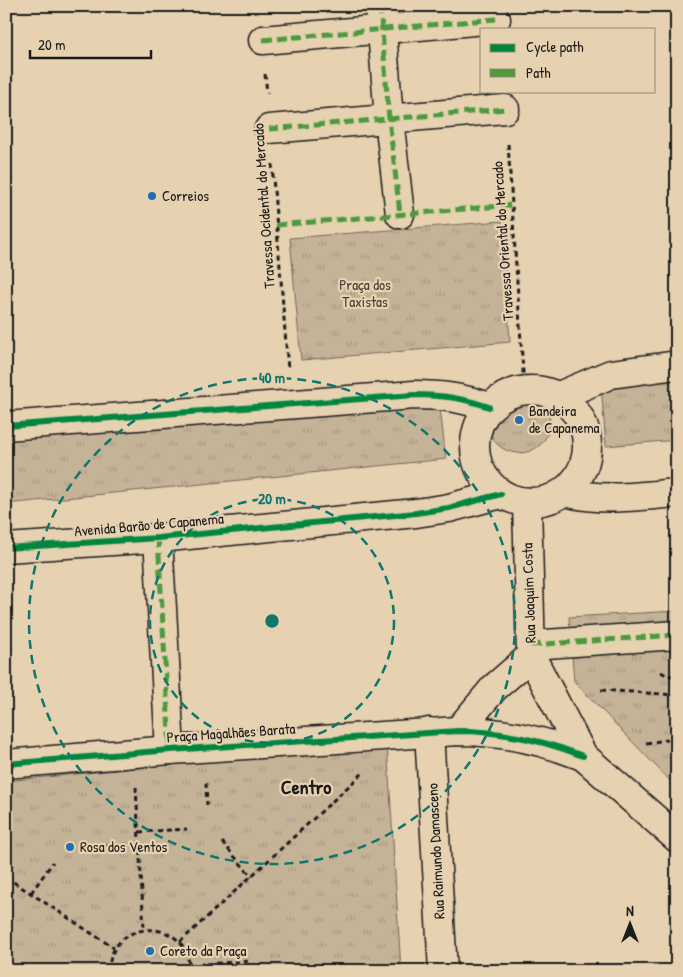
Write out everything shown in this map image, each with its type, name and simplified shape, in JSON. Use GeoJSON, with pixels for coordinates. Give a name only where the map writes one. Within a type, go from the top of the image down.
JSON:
{"type":"FeatureCollection","features":[{"type":"Feature","properties":{"kind":"street"},"geometry":{"type":"LineString","coordinates":[[263,40],[381,17],[496,19]]}},
{"type":"Feature","properties":{"kind":"street"},"geometry":{"type":"LineString","coordinates":[[381,17],[389,119],[400,214]]}},
{"type":"Feature","properties":{"kind":"street"},"geometry":{"type":"LineString","coordinates":[[269,129],[505,109]]}},
{"type":"Feature","properties":{"kind":"street"},"geometry":{"type":"LineString","coordinates":[[558,396],[611,374],[677,365]]}},
{"type":"Feature","properties":{"kind":"street"},"geometry":{"type":"LineString","coordinates":[[524,389],[542,390],[558,396],[573,408],[584,424],[588,442],[586,461],[578,478],[565,492],[547,500],[527,502],[513,500],[501,494],[486,480],[477,463],[474,443],[478,424],[489,407],[505,395],[524,389]]}},
{"type":"Feature","properties":{"kind":"street"},"geometry":{"type":"LineString","coordinates":[[6,426],[291,404],[442,395],[461,398],[489,407]]}},
{"type":"Feature","properties":{"kind":"street"},"geometry":{"type":"LineString","coordinates":[[565,492],[584,497],[602,498],[677,493]]}},
{"type":"Feature","properties":{"kind":"street","name":"Avenida Barão de Capanema"},"geometry":{"type":"LineString","coordinates":[[6,548],[158,538],[416,513],[449,508],[501,494]]}},
{"type":"Feature","properties":{"kind":"street","name":"Rua Joaquim Costa"},"geometry":{"type":"LineString","coordinates":[[527,502],[531,650],[583,756],[677,838]]}},
{"type":"Feature","properties":{"kind":"street"},"geometry":{"type":"LineString","coordinates":[[158,538],[170,750]]}},
{"type":"Feature","properties":{"kind":"street"},"geometry":{"type":"LineString","coordinates":[[458,731],[494,688],[531,650],[677,636]]}},
{"type":"Feature","properties":{"kind":"street","name":"Praça Magalhães Barata"},"geometry":{"type":"LineString","coordinates":[[6,764],[170,750],[458,731],[494,731],[554,745],[583,756]]}},
{"type":"Feature","properties":{"kind":"street","name":"Rua Raimundo Damasceno"},"geometry":{"type":"LineString","coordinates":[[429,732],[443,971]]}},
{"type":"Feature","properties":{"kind":"path"},"geometry":{"type":"LineString","coordinates":[[677,675],[674,676],[677,689]]}},
{"type":"Feature","properties":{"kind":"path"},"geometry":{"type":"LineString","coordinates":[[601,690],[677,695]]}},
{"type":"Feature","properties":{"kind":"path"},"geometry":{"type":"LineString","coordinates":[[677,730],[674,740],[677,746]]}},
{"type":"Feature","properties":{"kind":"path"},"geometry":{"type":"LineString","coordinates":[[646,743],[674,740]]}},
{"type":"Feature","properties":{"kind":"path"},"geometry":{"type":"LineString","coordinates":[[180,942],[365,771]]}},
{"type":"Feature","properties":{"kind":"path"},"geometry":{"type":"LineString","coordinates":[[206,778],[207,805]]}},
{"type":"Feature","properties":{"kind":"path"},"geometry":{"type":"LineString","coordinates":[[136,784],[144,929]]}},
{"type":"Feature","properties":{"kind":"path"},"geometry":{"type":"LineString","coordinates":[[138,832],[186,829]]}},
{"type":"Feature","properties":{"kind":"path"},"geometry":{"type":"LineString","coordinates":[[222,842],[252,877]]}},
{"type":"Feature","properties":{"kind":"path"},"geometry":{"type":"LineString","coordinates":[[95,846],[139,844]]}},
{"type":"Feature","properties":{"kind":"path"},"geometry":{"type":"LineString","coordinates":[[31,893],[53,862]]}},
{"type":"Feature","properties":{"kind":"path"},"geometry":{"type":"LineString","coordinates":[[6,876],[114,948]]}},
{"type":"Feature","properties":{"kind":"path"},"geometry":{"type":"LineString","coordinates":[[6,892],[7,910]]}},
{"type":"Feature","properties":{"kind":"path"},"geometry":{"type":"LineString","coordinates":[[109,971],[109,961],[114,948],[132,932],[144,929],[170,934],[180,942],[186,953],[189,971]]}},
{"type":"Feature","properties":{"kind":"path"},"geometry":{"type":"LineString","coordinates":[[189,965],[251,960]]}},
{"type":"Feature","properties":{"kind":"green space","name":"Praça dos Taxistas"},"geometry":{"type":"Polygon","coordinates":[[[502,221],[510,342],[301,360],[290,238],[502,221]]]}},
{"type":"Feature","properties":{"kind":"green space"},"geometry":{"type":"Polygon","coordinates":[[[677,378],[677,440],[606,446],[601,385],[677,378]]]}},
{"type":"Feature","properties":{"kind":"green space"},"geometry":{"type":"Polygon","coordinates":[[[519,391],[536,396],[541,400],[545,405],[550,422],[545,439],[541,444],[536,448],[519,453],[502,448],[497,444],[493,439],[488,422],[493,405],[497,400],[502,396],[519,391]]]}},
{"type":"Feature","properties":{"kind":"green space"},"geometry":{"type":"Polygon","coordinates":[[[439,399],[446,459],[6,504],[6,439],[439,399]]]}},
{"type":"Feature","properties":{"kind":"green space"},"geometry":{"type":"Polygon","coordinates":[[[677,611],[677,788],[574,681],[569,617],[677,611]]]}},
{"type":"Feature","properties":{"kind":"green space"},"geometry":{"type":"Polygon","coordinates":[[[387,743],[401,971],[6,971],[6,781],[387,743]]]}},
{"type":"Feature","properties":{"kind":"marked path"},"geometry":{"type":"LineString","coordinates":[[380,6],[389,119],[400,214]]}},
{"type":"Feature","properties":{"kind":"marked path"},"geometry":{"type":"LineString","coordinates":[[263,40],[496,19]]}},
{"type":"Feature","properties":{"kind":"marked path"},"geometry":{"type":"LineString","coordinates":[[269,129],[505,109]]}},
{"type":"Feature","properties":{"kind":"marked path"},"geometry":{"type":"LineString","coordinates":[[276,225],[513,205]]}},
{"type":"Feature","properties":{"kind":"marked path"},"geometry":{"type":"LineString","coordinates":[[158,538],[170,750]]}},
{"type":"Feature","properties":{"kind":"marked path"},"geometry":{"type":"LineString","coordinates":[[531,645],[677,635]]}},
{"type":"Feature","properties":{"kind":"cycle path"},"geometry":{"type":"LineString","coordinates":[[6,426],[414,395],[452,398],[489,407]]}},
{"type":"Feature","properties":{"kind":"cycle path"},"geometry":{"type":"LineString","coordinates":[[6,548],[158,538],[416,513],[449,508],[501,494]]}},
{"type":"Feature","properties":{"kind":"cycle path"},"geometry":{"type":"LineString","coordinates":[[6,764],[170,750],[458,731],[507,735],[552,745],[583,756]]}},
{"type":"Feature","properties":{"kind":"place","name":"Correios"},"geometry":{"type":"Point","coordinates":[152,196]}},
{"type":"Feature","properties":{"kind":"place","name":"Bandeira de Capanema"},"geometry":{"type":"Point","coordinates":[519,420]}},
{"type":"Feature","properties":{"kind":"place","name":"Rosa dos Ventos"},"geometry":{"type":"Point","coordinates":[70,847]}},
{"type":"Feature","properties":{"kind":"place","name":"Coreto da Praça"},"geometry":{"type":"Point","coordinates":[150,951]}},
{"type":"Feature","properties":{"kind":"district","name":"Centro"},"geometry":{"type":"Point","coordinates":[306,787]}}]}
